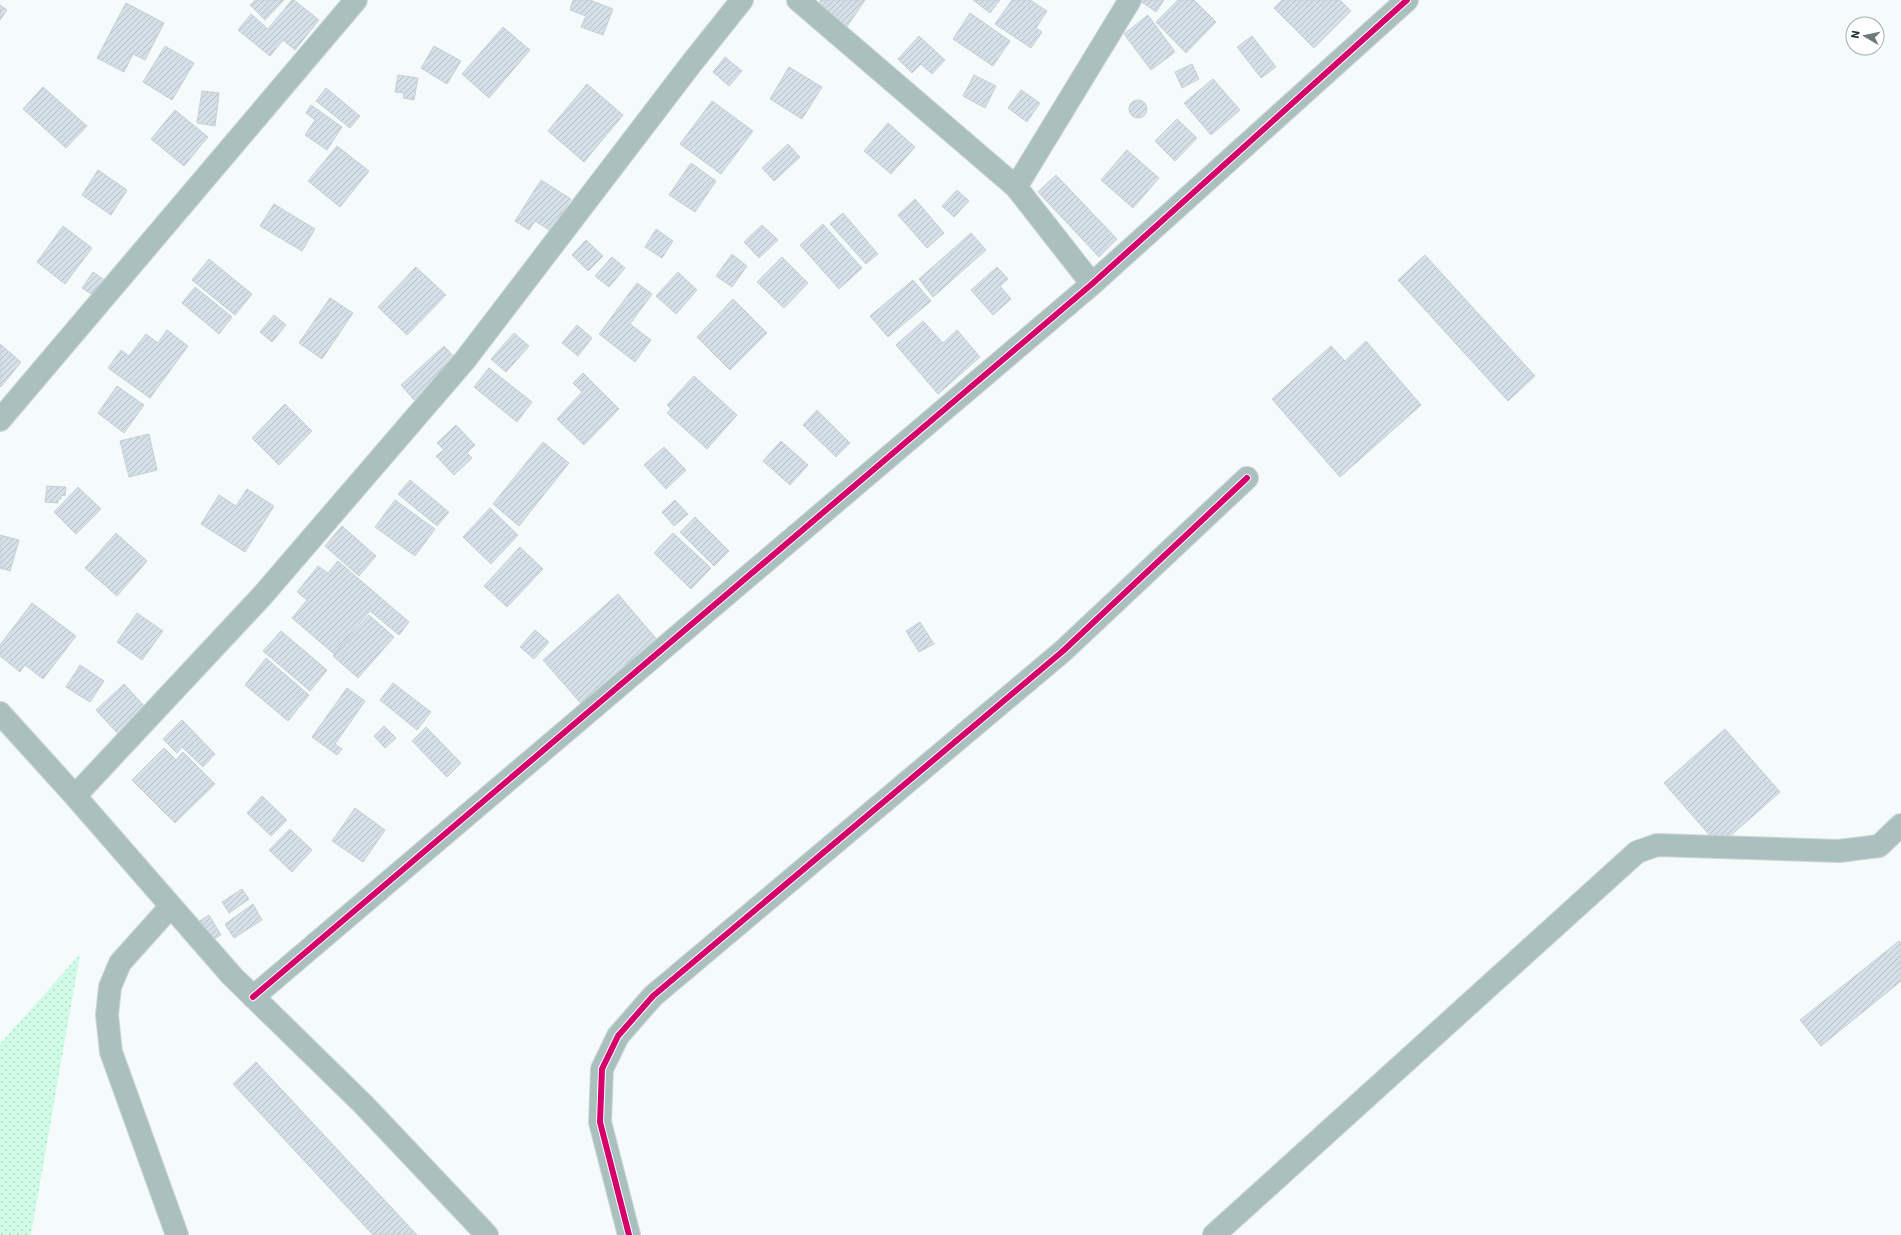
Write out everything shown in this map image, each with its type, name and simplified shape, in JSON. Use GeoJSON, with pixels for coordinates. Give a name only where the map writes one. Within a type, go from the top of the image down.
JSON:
{"type":"FeatureCollection","features":[{"type":"Feature","properties":{"kind":"street"},"geometry":{"type":"LineString","coordinates":[[0,420],[356,0]]}},
{"type":"Feature","properties":{"kind":"street"},"geometry":{"type":"LineString","coordinates":[[75,796],[262,596],[455,372],[691,64],[742,0]]}},
{"type":"Feature","properties":{"kind":"street"},"geometry":{"type":"LineString","coordinates":[[798,0],[1016,187],[1092,284]]}},
{"type":"Feature","properties":{"kind":"street"},"geometry":{"type":"LineString","coordinates":[[1016,187],[1130,0]]}},
{"type":"Feature","properties":{"kind":"street"},"geometry":{"type":"LineString","coordinates":[[254,997],[1092,284],[1407,0]]}},
{"type":"Feature","properties":{"kind":"street"},"geometry":{"type":"LineString","coordinates":[[629,1235],[600,1122],[602,1069],[618,1036],[653,996],[1063,651],[1247,478]]}},
{"type":"Feature","properties":{"kind":"street"},"geometry":{"type":"LineString","coordinates":[[0,713],[75,796],[232,976],[363,1104],[487,1235]]}},
{"type":"Feature","properties":{"kind":"street"},"geometry":{"type":"LineString","coordinates":[[1214,1235],[1637,852],[1657,845],[1839,851],[1879,846],[1901,825]]}},
{"type":"Feature","properties":{"kind":"street"},"geometry":{"type":"LineString","coordinates":[[171,906],[120,963],[110,987],[107,1015],[111,1052],[177,1235]]}},
{"type":"Feature","properties":{"kind":"green space"},"geometry":{"type":"Polygon","coordinates":[[[80,954],[31,1235],[0,1235],[0,1044],[80,954]]]}},
{"type":"Feature","properties":{"kind":"building"},"geometry":{"type":"Polygon","coordinates":[[[255,0],[284,0],[265,20],[250,5],[255,0]]]}},
{"type":"Feature","properties":{"kind":"building"},"geometry":{"type":"Polygon","coordinates":[[[292,0],[319,20],[295,50],[283,40],[270,56],[238,30],[251,14],[268,29],[292,0]]]}},
{"type":"Feature","properties":{"kind":"building"},"geometry":{"type":"Polygon","coordinates":[[[573,0],[590,0],[613,9],[603,35],[581,27],[586,16],[570,10],[573,0]]]}},
{"type":"Feature","properties":{"kind":"building"},"geometry":{"type":"Polygon","coordinates":[[[821,0],[865,0],[846,28],[815,8],[821,0]]]}},
{"type":"Feature","properties":{"kind":"building"},"geometry":{"type":"Polygon","coordinates":[[[973,0],[1000,0],[990,13],[973,0]]]}},
{"type":"Feature","properties":{"kind":"building"},"geometry":{"type":"Polygon","coordinates":[[[1012,0],[1030,0],[1047,11],[1036,28],[1042,32],[1031,48],[995,24],[1012,0]]]}},
{"type":"Feature","properties":{"kind":"building"},"geometry":{"type":"Polygon","coordinates":[[[1139,0],[1164,0],[1156,12],[1139,0]]]}},
{"type":"Feature","properties":{"kind":"building"},"geometry":{"type":"Polygon","coordinates":[[[1178,0],[1194,0],[1216,22],[1186,53],[1156,22],[1178,0]]]}},
{"type":"Feature","properties":{"kind":"building"},"geometry":{"type":"Polygon","coordinates":[[[1282,0],[1340,0],[1351,11],[1314,48],[1274,8],[1282,0]]]}},
{"type":"Feature","properties":{"kind":"building"},"geometry":{"type":"Polygon","coordinates":[[[126,3],[164,23],[145,60],[133,54],[124,72],[97,58],[126,3]]]}},
{"type":"Feature","properties":{"kind":"building"},"geometry":{"type":"Polygon","coordinates":[[[0,5],[7,10],[0,20],[0,5]]]}},
{"type":"Feature","properties":{"kind":"building"},"geometry":{"type":"Polygon","coordinates":[[[970,13],[1010,41],[993,66],[953,39],[970,13]]]}},
{"type":"Feature","properties":{"kind":"building"},"geometry":{"type":"Polygon","coordinates":[[[1148,15],[1175,52],[1151,70],[1124,34],[1148,15]]]}},
{"type":"Feature","properties":{"kind":"building"},"geometry":{"type":"Polygon","coordinates":[[[503,27],[530,50],[489,98],[462,74],[503,27]]]}},
{"type":"Feature","properties":{"kind":"building"},"geometry":{"type":"Polygon","coordinates":[[[919,36],[945,60],[932,74],[921,64],[912,73],[898,59],[919,36]]]}},
{"type":"Feature","properties":{"kind":"building"},"geometry":{"type":"Polygon","coordinates":[[[1252,36],[1276,67],[1261,78],[1237,47],[1252,36]]]}},
{"type":"Feature","properties":{"kind":"building"},"geometry":{"type":"Polygon","coordinates":[[[165,46],[194,63],[172,100],[143,82],[165,46]]]}},
{"type":"Feature","properties":{"kind":"building"},"geometry":{"type":"Polygon","coordinates":[[[434,46],[461,61],[447,84],[421,68],[434,46]]]}},
{"type":"Feature","properties":{"kind":"building"},"geometry":{"type":"Polygon","coordinates":[[[725,57],[742,71],[729,86],[713,72],[725,57]]]}},
{"type":"Feature","properties":{"kind":"building"},"geometry":{"type":"Polygon","coordinates":[[[1192,64],[1199,79],[1182,88],[1175,72],[1192,64]]]}},
{"type":"Feature","properties":{"kind":"building"},"geometry":{"type":"Polygon","coordinates":[[[789,67],[822,87],[802,119],[770,99],[789,67]]]}},
{"type":"Feature","properties":{"kind":"building"},"geometry":{"type":"Polygon","coordinates":[[[398,75],[418,78],[414,100],[403,98],[404,93],[395,92],[398,75]]]}},
{"type":"Feature","properties":{"kind":"building"},"geometry":{"type":"Polygon","coordinates":[[[974,75],[996,86],[985,108],[963,96],[974,75]]]}},
{"type":"Feature","properties":{"kind":"building"},"geometry":{"type":"Polygon","coordinates":[[[1213,79],[1240,110],[1211,135],[1184,103],[1213,79]]]}},
{"type":"Feature","properties":{"kind":"building"},"geometry":{"type":"Polygon","coordinates":[[[587,84],[623,115],[584,162],[548,131],[587,84]]]}},
{"type":"Feature","properties":{"kind":"building"},"geometry":{"type":"Polygon","coordinates":[[[43,87],[87,126],[66,148],[23,109],[43,87]]]}},
{"type":"Feature","properties":{"kind":"building"},"geometry":{"type":"Polygon","coordinates":[[[326,88],[360,116],[350,128],[316,101],[326,88]]]}},
{"type":"Feature","properties":{"kind":"building"},"geometry":{"type":"Polygon","coordinates":[[[1021,90],[1040,103],[1027,122],[1008,108],[1021,90]]]}},
{"type":"Feature","properties":{"kind":"building"},"geometry":{"type":"Polygon","coordinates":[[[202,91],[219,93],[215,126],[197,123],[202,91]]]}},
{"type":"Feature","properties":{"kind":"building"},"geometry":{"type":"Polygon","coordinates":[[[1138,100],[1144,103],[1147,109],[1144,115],[1138,118],[1132,115],[1129,109],[1132,103],[1138,100]]]}},
{"type":"Feature","properties":{"kind":"building"},"geometry":{"type":"Polygon","coordinates":[[[712,101],[753,131],[721,174],[680,144],[712,101]]]}},
{"type":"Feature","properties":{"kind":"building"},"geometry":{"type":"Polygon","coordinates":[[[311,105],[342,127],[327,150],[305,135],[315,120],[306,113],[311,105]]]}},
{"type":"Feature","properties":{"kind":"building"},"geometry":{"type":"Polygon","coordinates":[[[175,110],[208,137],[184,166],[151,139],[175,110]]]}},
{"type":"Feature","properties":{"kind":"building"},"geometry":{"type":"Polygon","coordinates":[[[1177,119],[1197,138],[1175,161],[1155,141],[1177,119]]]}},
{"type":"Feature","properties":{"kind":"building"},"geometry":{"type":"Polygon","coordinates":[[[888,123],[915,147],[891,174],[864,151],[888,123]]]}},
{"type":"Feature","properties":{"kind":"building"},"geometry":{"type":"Polygon","coordinates":[[[788,144],[800,157],[774,181],[762,168],[788,144]]]}},
{"type":"Feature","properties":{"kind":"building"},"geometry":{"type":"Polygon","coordinates":[[[337,146],[369,171],[340,207],[308,181],[337,146]]]}},
{"type":"Feature","properties":{"kind":"building"},"geometry":{"type":"Polygon","coordinates":[[[1127,150],[1159,178],[1133,208],[1101,180],[1127,150]]]}},
{"type":"Feature","properties":{"kind":"building"},"geometry":{"type":"Polygon","coordinates":[[[691,163],[716,181],[695,212],[669,195],[691,163]]]}},
{"type":"Feature","properties":{"kind":"building"},"geometry":{"type":"Polygon","coordinates":[[[98,170],[127,190],[111,215],[82,195],[98,170]]]}},
{"type":"Feature","properties":{"kind":"building"},"geometry":{"type":"Polygon","coordinates":[[[1056,175],[1117,239],[1099,257],[1038,192],[1056,175]]]}},
{"type":"Feature","properties":{"kind":"building"},"geometry":{"type":"Polygon","coordinates":[[[541,180],[571,199],[551,231],[535,221],[529,230],[515,221],[541,180]]]}},
{"type":"Feature","properties":{"kind":"building"},"geometry":{"type":"Polygon","coordinates":[[[957,190],[969,201],[954,217],[942,206],[957,190]]]}},
{"type":"Feature","properties":{"kind":"building"},"geometry":{"type":"Polygon","coordinates":[[[915,199],[944,233],[927,248],[898,215],[915,199]]]}},
{"type":"Feature","properties":{"kind":"building"},"geometry":{"type":"Polygon","coordinates":[[[274,204],[315,229],[302,251],[260,226],[274,204]]]}},
{"type":"Feature","properties":{"kind":"building"},"geometry":{"type":"Polygon","coordinates":[[[843,213],[878,254],[866,264],[830,224],[843,213]]]}},
{"type":"Feature","properties":{"kind":"building"},"geometry":{"type":"Polygon","coordinates":[[[823,224],[862,268],[839,289],[800,245],[823,224]]]}},
{"type":"Feature","properties":{"kind":"building"},"geometry":{"type":"Polygon","coordinates":[[[762,225],[778,240],[759,258],[744,242],[762,225]]]}},
{"type":"Feature","properties":{"kind":"building"},"geometry":{"type":"Polygon","coordinates":[[[63,226],[92,248],[65,284],[37,262],[63,226]]]}},
{"type":"Feature","properties":{"kind":"building"},"geometry":{"type":"Polygon","coordinates":[[[656,229],[673,241],[662,258],[645,247],[656,229]]]}},
{"type":"Feature","properties":{"kind":"building"},"geometry":{"type":"Polygon","coordinates":[[[971,233],[986,250],[933,297],[919,279],[971,233]]]}},
{"type":"Feature","properties":{"kind":"building"},"geometry":{"type":"Polygon","coordinates":[[[586,240],[603,256],[588,271],[572,255],[586,240]]]}},
{"type":"Feature","properties":{"kind":"building"},"geometry":{"type":"Polygon","coordinates":[[[732,254],[747,266],[732,287],[716,276],[732,254]]]}},
{"type":"Feature","properties":{"kind":"building"},"geometry":{"type":"Polygon","coordinates":[[[1425,255],[1535,376],[1508,401],[1398,280],[1425,255]]]}},
{"type":"Feature","properties":{"kind":"building"},"geometry":{"type":"Polygon","coordinates":[[[612,257],[625,268],[609,287],[595,276],[612,257]]]}},
{"type":"Feature","properties":{"kind":"building"},"geometry":{"type":"Polygon","coordinates":[[[782,257],[808,283],[784,308],[757,282],[782,257]]]}},
{"type":"Feature","properties":{"kind":"building"},"geometry":{"type":"Polygon","coordinates":[[[209,259],[252,294],[235,315],[192,280],[209,259]]]}},
{"type":"Feature","properties":{"kind":"building"},"geometry":{"type":"Polygon","coordinates":[[[416,267],[446,295],[407,335],[378,307],[416,267]]]}},
{"type":"Feature","properties":{"kind":"building"},"geometry":{"type":"Polygon","coordinates":[[[997,267],[1008,279],[1000,286],[1011,299],[993,315],[971,290],[997,267]]]}},
{"type":"Feature","properties":{"kind":"building"},"geometry":{"type":"Polygon","coordinates":[[[93,272],[106,281],[96,297],[82,288],[93,272]]]}},
{"type":"Feature","properties":{"kind":"building"},"geometry":{"type":"Polygon","coordinates":[[[678,272],[697,290],[676,314],[656,296],[678,272]]]}},
{"type":"Feature","properties":{"kind":"building"},"geometry":{"type":"Polygon","coordinates":[[[913,280],[931,301],[888,337],[870,316],[913,280]]]}},
{"type":"Feature","properties":{"kind":"building"},"geometry":{"type":"Polygon","coordinates":[[[637,283],[652,294],[630,324],[651,340],[635,362],[599,334],[637,283]]]}},
{"type":"Feature","properties":{"kind":"building"},"geometry":{"type":"Polygon","coordinates":[[[195,287],[232,317],[219,334],[182,303],[195,287]]]}},
{"type":"Feature","properties":{"kind":"building"},"geometry":{"type":"Polygon","coordinates":[[[330,298],[353,313],[322,359],[299,343],[330,298]]]}},
{"type":"Feature","properties":{"kind":"building"},"geometry":{"type":"Polygon","coordinates":[[[733,299],[767,333],[730,370],[697,337],[733,299]]]}},
{"type":"Feature","properties":{"kind":"building"},"geometry":{"type":"Polygon","coordinates":[[[274,315],[286,325],[272,342],[260,332],[274,315]]]}},
{"type":"Feature","properties":{"kind":"building"},"geometry":{"type":"Polygon","coordinates":[[[923,321],[943,343],[957,330],[980,357],[938,394],[896,345],[923,321]]]}},
{"type":"Feature","properties":{"kind":"building"},"geometry":{"type":"Polygon","coordinates":[[[577,325],[592,338],[578,356],[562,343],[577,325]]]}},
{"type":"Feature","properties":{"kind":"building"},"geometry":{"type":"Polygon","coordinates":[[[167,330],[188,346],[150,398],[108,368],[121,350],[129,356],[146,334],[158,343],[167,330]]]}},
{"type":"Feature","properties":{"kind":"building"},"geometry":{"type":"Polygon","coordinates":[[[514,333],[529,346],[506,372],[491,359],[514,333]]]}},
{"type":"Feature","properties":{"kind":"building"},"geometry":{"type":"Polygon","coordinates":[[[1366,341],[1421,405],[1340,477],[1272,399],[1331,346],[1345,361],[1366,341]]]}},
{"type":"Feature","properties":{"kind":"building"},"geometry":{"type":"Polygon","coordinates":[[[0,344],[21,362],[1,387],[0,386],[0,344]]]}},
{"type":"Feature","properties":{"kind":"building"},"geometry":{"type":"Polygon","coordinates":[[[444,346],[458,361],[414,400],[401,385],[444,346]]]}},
{"type":"Feature","properties":{"kind":"building"},"geometry":{"type":"Polygon","coordinates":[[[489,368],[532,402],[517,422],[474,387],[489,368]]]}},
{"type":"Feature","properties":{"kind":"building"},"geometry":{"type":"Polygon","coordinates":[[[583,373],[619,409],[584,445],[557,419],[582,392],[573,383],[583,373]]]}},
{"type":"Feature","properties":{"kind":"building"},"geometry":{"type":"Polygon","coordinates":[[[694,376],[737,415],[707,449],[667,413],[671,409],[667,405],[694,376]]]}},
{"type":"Feature","properties":{"kind":"building"},"geometry":{"type":"Polygon","coordinates":[[[117,386],[144,405],[124,433],[98,413],[117,386]]]}},
{"type":"Feature","properties":{"kind":"building"},"geometry":{"type":"Polygon","coordinates":[[[285,404],[312,431],[279,465],[252,438],[285,404]]]}},
{"type":"Feature","properties":{"kind":"building"},"geometry":{"type":"Polygon","coordinates":[[[817,410],[850,443],[836,457],[803,425],[817,410]]]}},
{"type":"Feature","properties":{"kind":"building"},"geometry":{"type":"Polygon","coordinates":[[[456,425],[475,445],[467,453],[472,458],[454,475],[436,456],[444,450],[437,443],[456,425]]]}},
{"type":"Feature","properties":{"kind":"building"},"geometry":{"type":"Polygon","coordinates":[[[149,434],[157,470],[129,477],[120,441],[149,434]]]}},
{"type":"Feature","properties":{"kind":"building"},"geometry":{"type":"Polygon","coordinates":[[[781,441],[808,465],[790,485],[763,461],[781,441]]]}},
{"type":"Feature","properties":{"kind":"building"},"geometry":{"type":"Polygon","coordinates":[[[543,442],[569,463],[519,526],[493,504],[543,442]]]}},
{"type":"Feature","properties":{"kind":"building"},"geometry":{"type":"Polygon","coordinates":[[[664,447],[686,470],[666,489],[644,465],[664,447]]]}},
{"type":"Feature","properties":{"kind":"building"},"geometry":{"type":"Polygon","coordinates":[[[410,480],[449,512],[437,526],[398,494],[410,480]]]}},
{"type":"Feature","properties":{"kind":"building"},"geometry":{"type":"Polygon","coordinates":[[[47,486],[66,487],[65,496],[61,495],[61,499],[58,499],[58,503],[45,502],[47,486]]]}},
{"type":"Feature","properties":{"kind":"building"},"geometry":{"type":"Polygon","coordinates":[[[78,487],[101,509],[76,534],[54,512],[78,487]]]}},
{"type":"Feature","properties":{"kind":"building"},"geometry":{"type":"Polygon","coordinates":[[[247,489],[274,506],[245,552],[201,524],[219,495],[236,506],[247,489]]]}},
{"type":"Feature","properties":{"kind":"building"},"geometry":{"type":"Polygon","coordinates":[[[395,500],[435,529],[415,556],[375,527],[395,500]]]}},
{"type":"Feature","properties":{"kind":"building"},"geometry":{"type":"Polygon","coordinates":[[[675,500],[688,514],[674,526],[662,512],[675,500]]]}},
{"type":"Feature","properties":{"kind":"building"},"geometry":{"type":"Polygon","coordinates":[[[490,508],[518,535],[491,564],[463,537],[490,508]]]}},
{"type":"Feature","properties":{"kind":"building"},"geometry":{"type":"Polygon","coordinates":[[[695,517],[729,551],[714,566],[680,532],[695,517]]]}},
{"type":"Feature","properties":{"kind":"building"},"geometry":{"type":"Polygon","coordinates":[[[342,526],[376,556],[359,576],[325,546],[342,526]]]}},
{"type":"Feature","properties":{"kind":"building"},"geometry":{"type":"Polygon","coordinates":[[[116,533],[147,561],[117,596],[85,568],[116,533]]]}},
{"type":"Feature","properties":{"kind":"building"},"geometry":{"type":"Polygon","coordinates":[[[673,533],[711,568],[691,589],[654,553],[673,533]]]}},
{"type":"Feature","properties":{"kind":"building"},"geometry":{"type":"Polygon","coordinates":[[[0,535],[19,540],[10,571],[0,568],[0,535]]]}},
{"type":"Feature","properties":{"kind":"building"},"geometry":{"type":"Polygon","coordinates":[[[520,547],[543,569],[507,607],[484,586],[520,547]]]}},
{"type":"Feature","properties":{"kind":"building"},"geometry":{"type":"Polygon","coordinates":[[[338,561],[409,622],[399,635],[370,611],[334,654],[292,618],[307,600],[297,592],[318,566],[328,573],[338,561]]]}},
{"type":"Feature","properties":{"kind":"building"},"geometry":{"type":"Polygon","coordinates":[[[618,594],[659,642],[585,708],[543,660],[618,594]]]}},
{"type":"Feature","properties":{"kind":"building"},"geometry":{"type":"Polygon","coordinates":[[[32,603],[76,636],[43,679],[25,665],[20,672],[0,656],[0,645],[32,603]]]}},
{"type":"Feature","properties":{"kind":"building"},"geometry":{"type":"Polygon","coordinates":[[[137,613],[163,631],[142,660],[117,642],[137,613]]]}},
{"type":"Feature","properties":{"kind":"building"},"geometry":{"type":"Polygon","coordinates":[[[369,615],[394,637],[358,678],[333,656],[369,615]]]}},
{"type":"Feature","properties":{"kind":"building"},"geometry":{"type":"Polygon","coordinates":[[[920,622],[934,644],[919,652],[906,631],[920,622]]]}},
{"type":"Feature","properties":{"kind":"building"},"geometry":{"type":"Polygon","coordinates":[[[535,630],[549,642],[534,659],[520,647],[535,630]]]}},
{"type":"Feature","properties":{"kind":"building"},"geometry":{"type":"Polygon","coordinates":[[[281,631],[327,670],[310,691],[263,651],[281,631]]]}},
{"type":"Feature","properties":{"kind":"building"},"geometry":{"type":"Polygon","coordinates":[[[266,658],[309,695],[288,721],[245,685],[266,658]]]}},
{"type":"Feature","properties":{"kind":"building"},"geometry":{"type":"Polygon","coordinates":[[[80,665],[104,681],[90,702],[66,687],[80,665]]]}},
{"type":"Feature","properties":{"kind":"building"},"geometry":{"type":"Polygon","coordinates":[[[393,683],[431,712],[417,730],[380,700],[393,683]]]}},
{"type":"Feature","properties":{"kind":"building"},"geometry":{"type":"Polygon","coordinates":[[[124,684],[147,709],[119,735],[96,710],[124,684]]]}},
{"type":"Feature","properties":{"kind":"building"},"geometry":{"type":"Polygon","coordinates":[[[347,688],[365,701],[335,744],[342,749],[337,755],[312,737],[347,688]]]}},
{"type":"Feature","properties":{"kind":"building"},"geometry":{"type":"Polygon","coordinates":[[[182,720],[215,754],[203,767],[182,747],[177,753],[163,739],[182,720]]]}},
{"type":"Feature","properties":{"kind":"building"},"geometry":{"type":"Polygon","coordinates":[[[384,726],[396,738],[385,748],[374,736],[384,726]]]}},
{"type":"Feature","properties":{"kind":"building"},"geometry":{"type":"Polygon","coordinates":[[[426,727],[461,763],[447,777],[412,741],[426,727]]]}},
{"type":"Feature","properties":{"kind":"building"},"geometry":{"type":"Polygon","coordinates":[[[1725,729],[1780,792],[1719,846],[1664,783],[1725,729]]]}},
{"type":"Feature","properties":{"kind":"building"},"geometry":{"type":"Polygon","coordinates":[[[164,748],[176,760],[183,752],[215,784],[175,823],[132,780],[164,748]]]}},
{"type":"Feature","properties":{"kind":"building"},"geometry":{"type":"Polygon","coordinates":[[[262,796],[287,820],[271,836],[247,813],[262,796]]]}},
{"type":"Feature","properties":{"kind":"building"},"geometry":{"type":"Polygon","coordinates":[[[355,808],[385,830],[363,862],[332,841],[355,808]]]}},
{"type":"Feature","properties":{"kind":"building"},"geometry":{"type":"Polygon","coordinates":[[[290,829],[312,850],[292,872],[269,850],[290,829]]]}},
{"type":"Feature","properties":{"kind":"building"},"geometry":{"type":"Polygon","coordinates":[[[242,889],[249,899],[229,913],[222,902],[242,889]]]}},
{"type":"Feature","properties":{"kind":"building"},"geometry":{"type":"Polygon","coordinates":[[[253,904],[262,920],[234,938],[225,924],[253,904]]]}},
{"type":"Feature","properties":{"kind":"building"},"geometry":{"type":"Polygon","coordinates":[[[209,915],[221,935],[207,943],[195,924],[209,915]]]}},
{"type":"Feature","properties":{"kind":"building"},"geometry":{"type":"Polygon","coordinates":[[[1899,941],[1901,943],[1901,981],[1821,1046],[1800,1020],[1899,941]]]}},
{"type":"Feature","properties":{"kind":"building"},"geometry":{"type":"Polygon","coordinates":[[[256,1062],[417,1235],[373,1235],[233,1084],[256,1062]]]}},
{"type":"Feature","properties":{"kind":"cycle path"},"geometry":{"type":"LineString","coordinates":[[253,997],[1092,284],[1407,0]]}},
{"type":"Feature","properties":{"kind":"cycle path"},"geometry":{"type":"LineString","coordinates":[[629,1235],[600,1122],[602,1069],[618,1036],[653,996],[1063,651],[1247,478]]}}]}
